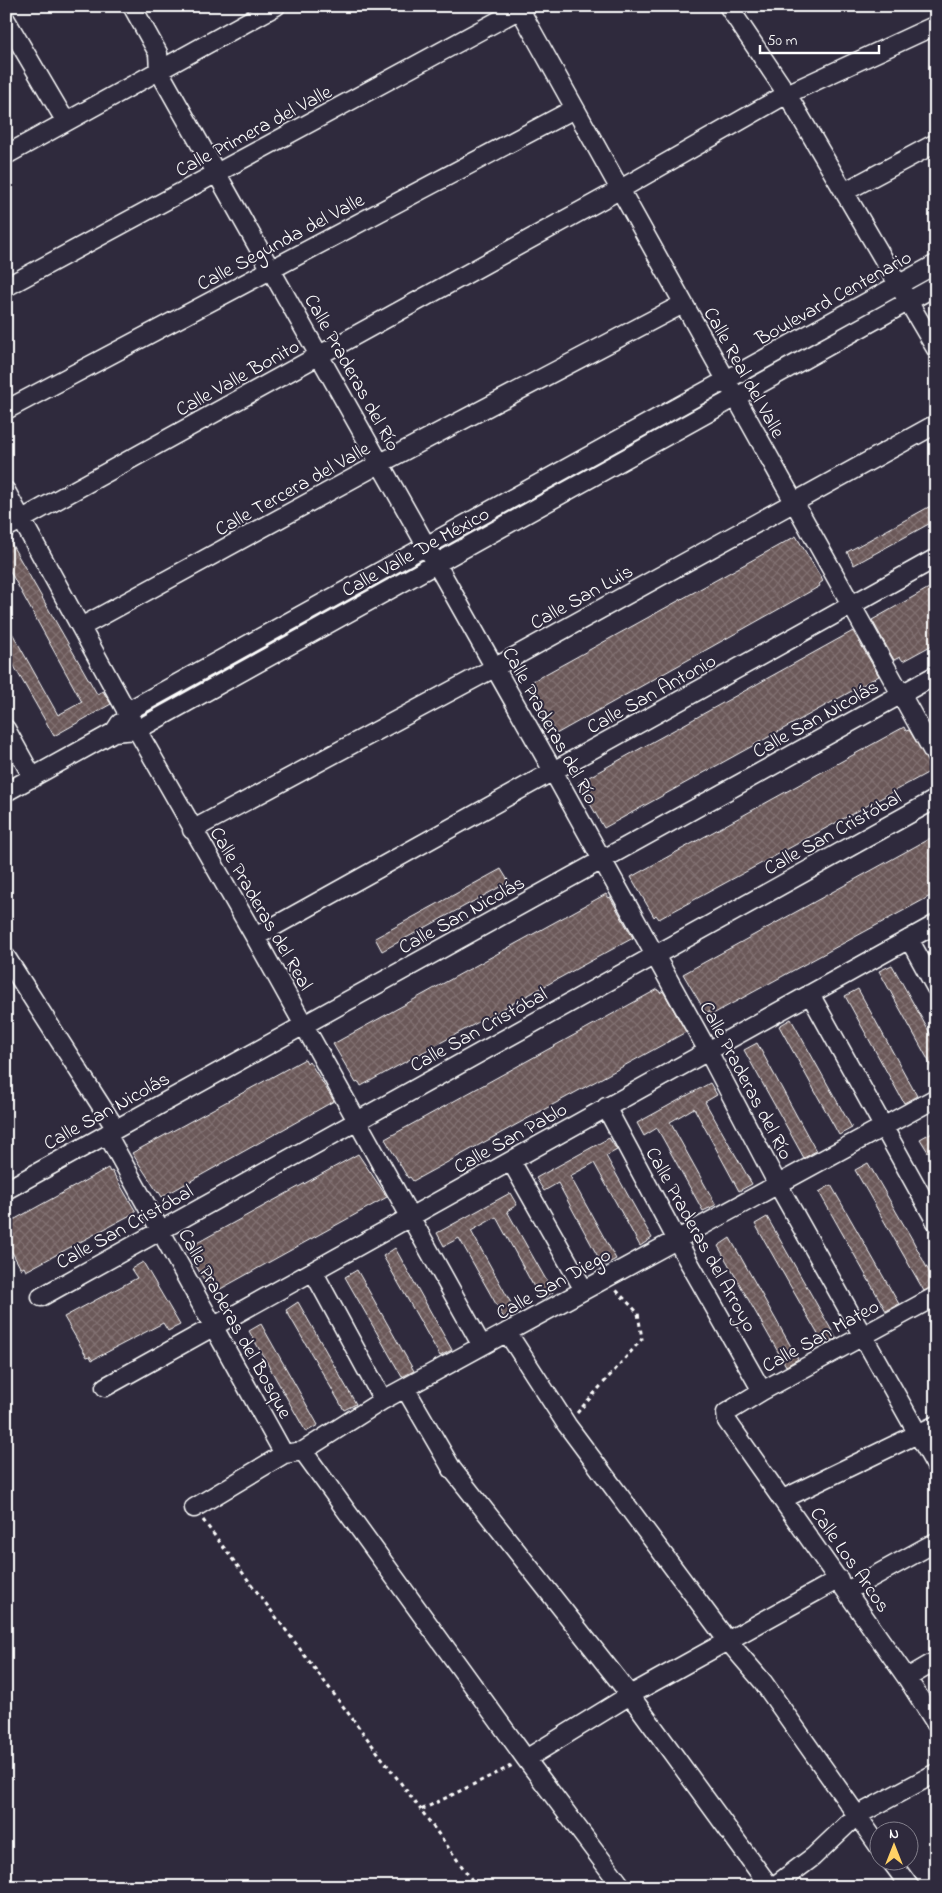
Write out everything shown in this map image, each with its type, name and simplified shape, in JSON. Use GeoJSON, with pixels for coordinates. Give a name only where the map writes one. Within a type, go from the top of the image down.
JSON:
{"type":"FeatureCollection","features":[{"type":"Feature","properties":{"kind":"street","name":"Calle Praderas del Río"},"geometry":{"type":"LineString","coordinates":[[132,6],[158,53],[159,71],[553,771],[708,1051],[778,1183],[936,1466]]}},
{"type":"Feature","properties":{"kind":"street"},"geometry":{"type":"LineString","coordinates":[[6,154],[276,6]]}},
{"type":"Feature","properties":{"kind":"street"},"geometry":{"type":"LineString","coordinates":[[728,6],[787,94],[936,349]]}},
{"type":"Feature","properties":{"kind":"street","name":"Calle Real del Valle"},"geometry":{"type":"LineString","coordinates":[[519,8],[734,398],[936,757]]}},
{"type":"Feature","properties":{"kind":"street","name":"Calle Primera del Valle"},"geometry":{"type":"LineString","coordinates":[[6,287],[519,8]]}},
{"type":"Feature","properties":{"kind":"street"},"geometry":{"type":"LineString","coordinates":[[6,20],[66,122]]}},
{"type":"Feature","properties":{"kind":"street","name":"Calle Valle Bonito"},"geometry":{"type":"LineString","coordinates":[[6,528],[619,190],[787,94],[936,25]]}},
{"type":"Feature","properties":{"kind":"street","name":"Calle Segunda del Valle"},"geometry":{"type":"LineString","coordinates":[[6,410],[574,109]]}},
{"type":"Feature","properties":{"kind":"street"},"geometry":{"type":"LineString","coordinates":[[844,192],[936,143]]}},
{"type":"Feature","properties":{"kind":"street","name":"Boulevard Centenario"},"geometry":{"type":"LineString","coordinates":[[725,381],[936,264]]}},
{"type":"Feature","properties":{"kind":"street","name":"Boulevard Centenario"},"geometry":{"type":"LineString","coordinates":[[734,398],[936,286]]}},
{"type":"Feature","properties":{"kind":"street","name":"Calle Tercera del Valle"},"geometry":{"type":"LineString","coordinates":[[80,627],[381,463],[683,304]]}},
{"type":"Feature","properties":{"kind":"street","name":"Calle Valle De México"},"geometry":{"type":"LineString","coordinates":[[126,712],[725,381]]}},
{"type":"Feature","properties":{"kind":"street","name":"Calle Valle De México"},"geometry":{"type":"LineString","coordinates":[[114,732],[137,730],[734,398]]}},
{"type":"Feature","properties":{"kind":"street","name":"Calle San Luis"},"geometry":{"type":"LineString","coordinates":[[192,830],[494,668],[936,424]]}},
{"type":"Feature","properties":{"kind":"street","name":"Calle Praderas del Real"},"geometry":{"type":"LineString","coordinates":[[6,491],[126,712],[255,937],[482,1346]]}},
{"type":"Feature","properties":{"kind":"street","name":"Calle San Antonio"},"geometry":{"type":"LineString","coordinates":[[255,937],[936,558]]}},
{"type":"Feature","properties":{"kind":"street","name":"Calle San Nicolás"},"geometry":{"type":"LineString","coordinates":[[6,1190],[936,675]]}},
{"type":"Feature","properties":{"kind":"street"},"geometry":{"type":"LineString","coordinates":[[6,792],[114,732],[126,712]]}},
{"type":"Feature","properties":{"kind":"street"},"geometry":{"type":"LineString","coordinates":[[6,729],[34,778]]}},
{"type":"Feature","properties":{"kind":"street","name":"Calle San Cristóbal"},"geometry":{"type":"LineString","coordinates":[[41,1297],[936,799]]}},
{"type":"Feature","properties":{"kind":"street","name":"Calle San Pablo"},"geometry":{"type":"LineString","coordinates":[[105,1387],[936,924]]}},
{"type":"Feature","properties":{"kind":"street"},"geometry":{"type":"LineString","coordinates":[[909,939],[936,988]]}},
{"type":"Feature","properties":{"kind":"street","name":"Calle Praderas del Bosque"},"geometry":{"type":"LineString","coordinates":[[6,957],[112,1132],[160,1231],[284,1454]]}},
{"type":"Feature","properties":{"kind":"street"},"geometry":{"type":"LineString","coordinates":[[810,994],[936,1222]]}},
{"type":"Feature","properties":{"kind":"street","name":"Calle San Diego"},"geometry":{"type":"LineString","coordinates":[[194,1508],[284,1454],[304,1451],[383,1400],[936,1098]]}},
{"type":"Feature","properties":{"kind":"street","name":"Calle Praderas del Arroyo"},"geometry":{"type":"LineString","coordinates":[[606,1108],[762,1391]]}},
{"type":"Feature","properties":{"kind":"street"},"geometry":{"type":"LineString","coordinates":[[511,1161],[584,1290]]}},
{"type":"Feature","properties":{"kind":"street"},"geometry":{"type":"LineString","coordinates":[[313,1271],[383,1400]]}},
{"type":"Feature","properties":{"kind":"street","name":"Calle San Mateo"},"geometry":{"type":"LineString","coordinates":[[727,1417],[762,1391],[936,1296]]}},
{"type":"Feature","properties":{"kind":"street"},"geometry":{"type":"LineString","coordinates":[[507,1332],[567,1425],[727,1640],[763,1682],[870,1835]]}},
{"type":"Feature","properties":{"kind":"street"},"geometry":{"type":"LineString","coordinates":[[405,1388],[452,1468],[630,1695],[772,1887],[813,1857],[856,1816],[936,1773]]}},
{"type":"Feature","properties":{"kind":"street","name":"Calle Los Arcos"},"geometry":{"type":"LineString","coordinates":[[727,1417],[907,1678],[936,1724]]}},
{"type":"Feature","properties":{"kind":"street"},"geometry":{"type":"LineString","coordinates":[[783,1499],[936,1425]]}},
{"type":"Feature","properties":{"kind":"street"},"geometry":{"type":"LineString","coordinates":[[304,1451],[526,1759],[622,1887]]}},
{"type":"Feature","properties":{"kind":"street"},"geometry":{"type":"LineString","coordinates":[[526,1759],[630,1695],[727,1640],[936,1542]]}},
{"type":"Feature","properties":{"kind":"street"},"geometry":{"type":"LineString","coordinates":[[907,1678],[936,1661]]}},
{"type":"Feature","properties":{"kind":"street"},"geometry":{"type":"LineString","coordinates":[[897,1870],[910,1887]]}},
{"type":"Feature","properties":{"kind":"path"},"geometry":{"type":"LineString","coordinates":[[567,1425],[642,1339],[638,1313],[605,1278]]}},
{"type":"Feature","properties":{"kind":"path"},"geometry":{"type":"LineString","coordinates":[[194,1508],[477,1887]]}},
{"type":"Feature","properties":{"kind":"path"},"geometry":{"type":"LineString","coordinates":[[421,1810],[526,1759]]}},
{"type":"Feature","properties":{"kind":"building"},"geometry":{"type":"Polygon","coordinates":[[[936,503],[936,520],[854,565],[847,552],[936,503]]]}},
{"type":"Feature","properties":{"kind":"building"},"geometry":{"type":"Polygon","coordinates":[[[796,536],[823,581],[819,584],[820,586],[556,734],[528,687],[533,684],[531,682],[796,536]]]}},
{"type":"Feature","properties":{"kind":"building"},"geometry":{"type":"Polygon","coordinates":[[[8,538],[97,694],[103,691],[111,704],[54,736],[6,652],[6,622],[58,715],[82,702],[6,564],[8,538]]]}},
{"type":"Feature","properties":{"kind":"building"},"geometry":{"type":"Polygon","coordinates":[[[936,584],[936,643],[903,661],[900,657],[894,660],[872,620],[936,584]]]}},
{"type":"Feature","properties":{"kind":"building"},"geometry":{"type":"Polygon","coordinates":[[[853,631],[879,676],[604,828],[578,783],[853,631]]]}},
{"type":"Feature","properties":{"kind":"building"},"geometry":{"type":"Polygon","coordinates":[[[904,727],[906,731],[909,730],[931,766],[931,771],[659,919],[656,915],[654,917],[631,877],[904,727]]]}},
{"type":"Feature","properties":{"kind":"building"},"geometry":{"type":"Polygon","coordinates":[[[936,835],[936,893],[711,1015],[709,1011],[706,1013],[683,974],[936,835]]]}},
{"type":"Feature","properties":{"kind":"building"},"geometry":{"type":"Polygon","coordinates":[[[501,869],[509,882],[382,951],[375,938],[501,869]]]}},
{"type":"Feature","properties":{"kind":"building"},"geometry":{"type":"Polygon","coordinates":[[[606,894],[610,897],[633,938],[361,1086],[359,1082],[356,1083],[333,1044],[606,894]]]}},
{"type":"Feature","properties":{"kind":"building"},"geometry":{"type":"Polygon","coordinates":[[[892,965],[936,1044],[936,1074],[879,971],[892,965]]]}},
{"type":"Feature","properties":{"kind":"building"},"geometry":{"type":"Polygon","coordinates":[[[658,989],[660,993],[663,991],[686,1032],[413,1181],[410,1177],[408,1178],[385,1139],[658,989]]]}},
{"type":"Feature","properties":{"kind":"building"},"geometry":{"type":"Polygon","coordinates":[[[858,989],[917,1096],[904,1103],[845,996],[858,989]]]}},
{"type":"Feature","properties":{"kind":"building"},"geometry":{"type":"Polygon","coordinates":[[[791,1019],[852,1128],[839,1135],[779,1026],[791,1019]]]}},
{"type":"Feature","properties":{"kind":"building"},"geometry":{"type":"Polygon","coordinates":[[[757,1043],[816,1151],[804,1158],[744,1050],[757,1043]]]}},
{"type":"Feature","properties":{"kind":"building"},"geometry":{"type":"Polygon","coordinates":[[[305,1059],[307,1063],[309,1061],[334,1101],[162,1197],[158,1193],[132,1153],[305,1059]]]}},
{"type":"Feature","properties":{"kind":"building"},"geometry":{"type":"Polygon","coordinates":[[[710,1083],[717,1095],[705,1102],[752,1184],[739,1191],[694,1108],[670,1122],[716,1205],[703,1211],[657,1128],[644,1136],[637,1123],[710,1083]]]}},
{"type":"Feature","properties":{"kind":"building"},"geometry":{"type":"Polygon","coordinates":[[[936,1130],[936,1147],[928,1152],[920,1139],[936,1130]]]}},
{"type":"Feature","properties":{"kind":"building"},"geometry":{"type":"Polygon","coordinates":[[[609,1138],[617,1150],[606,1156],[652,1238],[640,1246],[594,1163],[570,1176],[616,1259],[603,1266],[558,1183],[544,1191],[536,1178],[609,1138]]]}},
{"type":"Feature","properties":{"kind":"building"},"geometry":{"type":"Polygon","coordinates":[[[358,1154],[387,1197],[215,1292],[213,1288],[210,1290],[186,1249],[358,1154]]]}},
{"type":"Feature","properties":{"kind":"building"},"geometry":{"type":"Polygon","coordinates":[[[868,1163],[936,1285],[924,1291],[855,1170],[868,1163]]]}},
{"type":"Feature","properties":{"kind":"building"},"geometry":{"type":"Polygon","coordinates":[[[108,1168],[110,1172],[112,1171],[136,1212],[26,1271],[24,1267],[21,1269],[6,1241],[6,1224],[108,1168]]]}},
{"type":"Feature","properties":{"kind":"building"},"geometry":{"type":"Polygon","coordinates":[[[831,1185],[899,1304],[886,1311],[819,1192],[831,1185]]]}},
{"type":"Feature","properties":{"kind":"building"},"geometry":{"type":"Polygon","coordinates":[[[510,1193],[517,1205],[507,1211],[553,1292],[541,1300],[496,1217],[471,1231],[517,1314],[505,1320],[459,1238],[444,1246],[437,1233],[510,1193]]]}},
{"type":"Feature","properties":{"kind":"building"},"geometry":{"type":"Polygon","coordinates":[[[767,1217],[836,1338],[824,1345],[755,1224],[767,1217]]]}},
{"type":"Feature","properties":{"kind":"building"},"geometry":{"type":"Polygon","coordinates":[[[730,1238],[798,1359],[786,1366],[718,1246],[730,1238]]]}},
{"type":"Feature","properties":{"kind":"building"},"geometry":{"type":"Polygon","coordinates":[[[395,1248],[452,1350],[440,1356],[383,1256],[395,1248]]]}},
{"type":"Feature","properties":{"kind":"building"},"geometry":{"type":"Polygon","coordinates":[[[143,1262],[180,1325],[168,1331],[163,1323],[92,1360],[90,1356],[87,1357],[64,1317],[137,1278],[131,1269],[143,1262]]]}},
{"type":"Feature","properties":{"kind":"building"},"geometry":{"type":"Polygon","coordinates":[[[357,1270],[414,1371],[402,1377],[345,1277],[357,1270]]]}},
{"type":"Feature","properties":{"kind":"building"},"geometry":{"type":"Polygon","coordinates":[[[298,1302],[356,1404],[344,1410],[286,1310],[298,1302]]]}},
{"type":"Feature","properties":{"kind":"building"},"geometry":{"type":"Polygon","coordinates":[[[261,1324],[318,1425],[306,1432],[249,1331],[261,1324]]]}}]}
